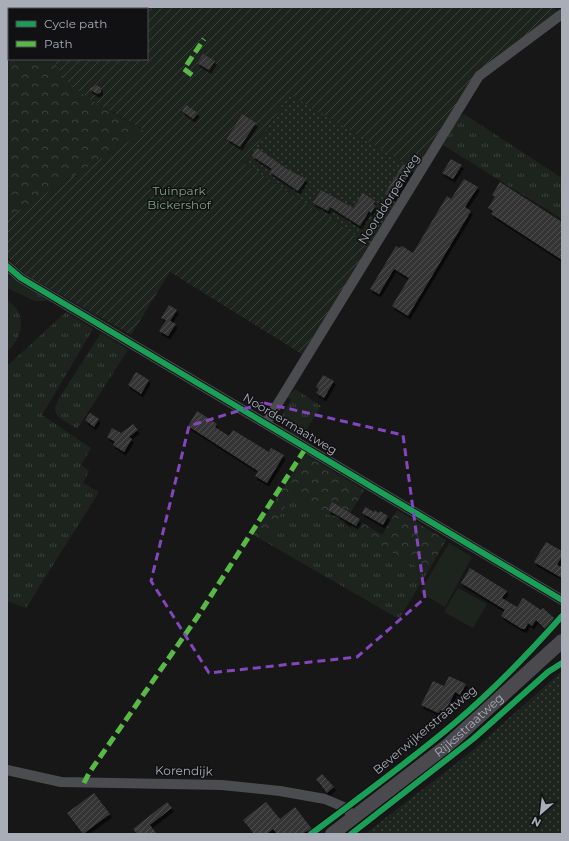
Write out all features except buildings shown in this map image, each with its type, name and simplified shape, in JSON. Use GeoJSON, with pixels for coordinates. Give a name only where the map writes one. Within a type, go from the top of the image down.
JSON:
{"type":"FeatureCollection","features":[{"type":"Feature","properties":{"kind":"main road","name":"Rijksstraatweg"},"geometry":{"type":"LineString","coordinates":[[354,818],[466,729],[562,641]]}},
{"type":"Feature","properties":{"kind":"main road"},"geometry":{"type":"LineString","coordinates":[[332,834],[354,818]]}},
{"type":"Feature","properties":{"kind":"street","name":"Noorddorperweg"},"geometry":{"type":"LineString","coordinates":[[266,423],[479,76],[562,13],[556,7]]}},
{"type":"Feature","properties":{"kind":"street","name":"Noordermaatweg"},"geometry":{"type":"LineString","coordinates":[[7,266],[21,278],[562,600]]}},
{"type":"Feature","properties":{"kind":"street","name":"Korendijk"},"geometry":{"type":"LineString","coordinates":[[7,770],[62,782],[222,785],[280,791],[325,799],[346,808],[354,818]]}},
{"type":"Feature","properties":{"kind":"highlighted area"},"geometry":{"type":"Polygon","coordinates":[[[264,403],[403,435],[425,598],[357,657],[209,673],[151,581],[189,426],[264,403]]]}},
{"type":"Feature","properties":{"kind":"green space"},"geometry":{"type":"Polygon","coordinates":[[[7,7],[59,7],[8,8],[8,60],[54,60],[59,71],[80,91],[106,109],[145,131],[7,218],[7,7]]]}},
{"type":"Feature","properties":{"kind":"green space","name":"Tuinpark Bickershof"},"geometry":{"type":"Polygon","coordinates":[[[553,7],[558,11],[498,55],[477,73],[416,170],[289,94],[245,164],[371,245],[302,354],[170,272],[131,335],[25,274],[7,257],[7,218],[145,131],[80,92],[59,71],[54,60],[148,60],[148,8],[59,8],[553,7]]]}},
{"type":"Feature","properties":{"kind":"green space"},"geometry":{"type":"Polygon","coordinates":[[[289,93],[416,170],[371,245],[245,164],[289,93]]]}},
{"type":"Feature","properties":{"kind":"green space"},"geometry":{"type":"Polygon","coordinates":[[[464,114],[562,178],[562,219],[443,145],[458,117],[464,114]]]}},
{"type":"Feature","properties":{"kind":"green space"},"geometry":{"type":"Polygon","coordinates":[[[7,275],[48,301],[35,301],[7,288],[7,275]]]}},
{"type":"Feature","properties":{"kind":"green space"},"geometry":{"type":"Polygon","coordinates":[[[7,300],[14,305],[18,312],[21,325],[17,339],[7,352],[7,300]]]}},
{"type":"Feature","properties":{"kind":"green space"},"geometry":{"type":"Polygon","coordinates":[[[66,312],[93,329],[42,415],[91,448],[81,465],[89,471],[83,483],[99,492],[26,608],[7,601],[7,366],[66,312]]]}},
{"type":"Feature","properties":{"kind":"green space"},"geometry":{"type":"Polygon","coordinates":[[[101,333],[128,350],[77,429],[57,416],[55,409],[58,400],[101,333]]]}},
{"type":"Feature","properties":{"kind":"green space"},"geometry":{"type":"Polygon","coordinates":[[[295,389],[321,406],[301,438],[293,434],[280,418],[291,400],[287,397],[295,389]]]}},
{"type":"Feature","properties":{"kind":"green space"},"geometry":{"type":"Polygon","coordinates":[[[305,454],[364,490],[344,524],[293,494],[264,541],[253,535],[305,454]]]}},
{"type":"Feature","properties":{"kind":"green space"},"geometry":{"type":"Polygon","coordinates":[[[293,494],[427,573],[399,619],[264,541],[293,494]]]}},
{"type":"Feature","properties":{"kind":"green space"},"geometry":{"type":"Polygon","coordinates":[[[397,510],[446,540],[427,573],[351,528],[357,519],[382,535],[397,510]]]}},
{"type":"Feature","properties":{"kind":"green space"},"geometry":{"type":"Polygon","coordinates":[[[449,543],[472,557],[445,607],[420,592],[449,543]]]}},
{"type":"Feature","properties":{"kind":"green space"},"geometry":{"type":"Polygon","coordinates":[[[458,588],[487,604],[473,628],[444,612],[458,588]]]}},
{"type":"Feature","properties":{"kind":"green space"},"geometry":{"type":"Polygon","coordinates":[[[562,671],[562,834],[365,834],[472,751],[562,671]]]}},
{"type":"Feature","properties":{"kind":"marked path"},"geometry":{"type":"LineString","coordinates":[[192,75],[184,69],[204,39]]}},
{"type":"Feature","properties":{"kind":"marked path"},"geometry":{"type":"LineString","coordinates":[[84,783],[89,773],[198,616],[307,446]]}},
{"type":"Feature","properties":{"kind":"cycle path"},"geometry":{"type":"LineString","coordinates":[[7,266],[21,278],[562,600]]}},
{"type":"Feature","properties":{"kind":"cycle path","name":"Beverwijkerstraatweg"},"geometry":{"type":"LineString","coordinates":[[311,834],[403,765],[471,709],[537,644],[562,616]]}},
{"type":"Feature","properties":{"kind":"cycle path"},"geometry":{"type":"LineString","coordinates":[[351,834],[473,739],[548,672],[562,663]]}}]}
